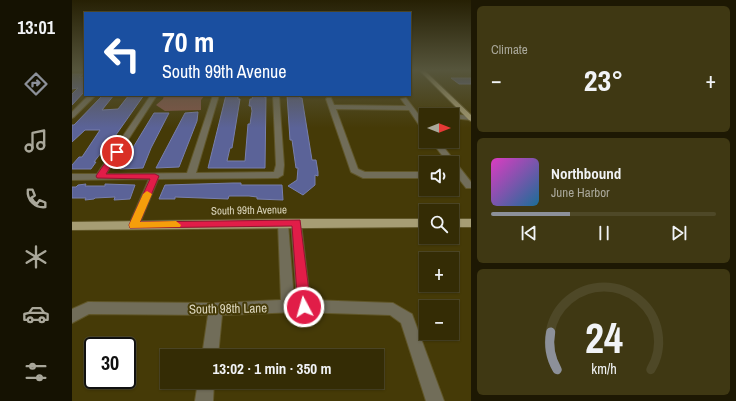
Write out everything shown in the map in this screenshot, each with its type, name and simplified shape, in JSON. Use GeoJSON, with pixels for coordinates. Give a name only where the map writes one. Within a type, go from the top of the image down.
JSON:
{"type":"FeatureCollection","features":[{"type":"Feature","properties":{"kind":"main road"},"geometry":{"type":"LineString","coordinates":[[442,90],[471,118]]}},
{"type":"Feature","properties":{"kind":"main road","name":"South 99th Avenue"},"geometry":{"type":"LineString","coordinates":[[72,226],[296,222],[419,223]]}},
{"type":"Feature","properties":{"kind":"main road"},"geometry":{"type":"LineString","coordinates":[[459,223],[471,223]]}},
{"type":"Feature","properties":{"kind":"street"},"geometry":{"type":"LineString","coordinates":[[72,116],[92,96]]}},
{"type":"Feature","properties":{"kind":"street"},"geometry":{"type":"LineString","coordinates":[[100,176],[153,96]]}},
{"type":"Feature","properties":{"kind":"street"},"geometry":{"type":"LineString","coordinates":[[191,176],[216,96]]}},
{"type":"Feature","properties":{"kind":"street"},"geometry":{"type":"LineString","coordinates":[[72,177],[278,175],[280,165],[276,96]]}},
{"type":"Feature","properties":{"kind":"street"},"geometry":{"type":"LineString","coordinates":[[404,99],[410,108],[419,114]]}},
{"type":"Feature","properties":{"kind":"street"},"geometry":{"type":"LineString","coordinates":[[410,108],[331,103],[354,170],[363,174],[419,175]]}},
{"type":"Feature","properties":{"kind":"street"},"geometry":{"type":"LineString","coordinates":[[459,118],[471,118]]}},
{"type":"Feature","properties":{"kind":"street"},"geometry":{"type":"LineString","coordinates":[[440,148],[447,156]]}},
{"type":"Feature","properties":{"kind":"street"},"geometry":{"type":"LineString","coordinates":[[134,225],[155,176]]}},
{"type":"Feature","properties":{"kind":"street"},"geometry":{"type":"LineString","coordinates":[[459,178],[469,186]]}},
{"type":"Feature","properties":{"kind":"street"},"geometry":{"type":"LineString","coordinates":[[296,222],[304,307]]}},
{"type":"Feature","properties":{"kind":"street"},"geometry":{"type":"LineString","coordinates":[[283,223],[288,307]]}},
{"type":"Feature","properties":{"kind":"street","name":"South 98th Lane"},"geometry":{"type":"LineString","coordinates":[[72,316],[88,308],[216,309],[304,307],[393,309],[407,319],[435,401]]}},
{"type":"Feature","properties":{"kind":"street"},"geometry":{"type":"LineString","coordinates":[[211,349],[216,309]]}},
{"type":"Feature","properties":{"kind":"street"},"geometry":{"type":"LineString","coordinates":[[204,401],[205,389]]}},
{"type":"Feature","properties":{"kind":"shaded area"},"geometry":{"type":"Polygon","coordinates":[[[164,96],[204,96],[201,100],[201,110],[165,111],[156,105],[163,99],[164,96]]]}},
{"type":"Feature","properties":{"kind":"building"},"geometry":{"type":"Polygon","coordinates":[[[76,90],[84,90],[84,92],[72,105],[72,94],[76,90]]]}},
{"type":"Feature","properties":{"kind":"building"},"geometry":{"type":"Polygon","coordinates":[[[102,96],[113,96],[102,110],[118,109],[128,96],[143,96],[106,149],[104,149],[94,162],[96,162],[91,169],[72,169],[72,165],[79,157],[82,157],[100,130],[85,130],[72,142],[72,125],[74,125],[102,96]]]}},
{"type":"Feature","properties":{"kind":"building"},"geometry":{"type":"Polygon","coordinates":[[[226,96],[238,96],[238,99],[240,99],[232,148],[230,148],[227,161],[245,161],[248,124],[250,124],[252,111],[251,106],[249,106],[250,99],[252,99],[253,96],[266,97],[265,168],[208,168],[226,96]]]}},
{"type":"Feature","properties":{"kind":"building"},"geometry":{"type":"Polygon","coordinates":[[[287,96],[299,96],[302,98],[312,160],[316,160],[318,172],[318,176],[315,175],[315,185],[303,195],[288,186],[297,180],[298,168],[296,168],[292,140],[290,140],[287,96]]]}},
{"type":"Feature","properties":{"kind":"building"},"geometry":{"type":"Polygon","coordinates":[[[198,112],[197,121],[179,167],[156,168],[185,113],[198,112]]]}},
{"type":"Feature","properties":{"kind":"building"},"geometry":{"type":"Polygon","coordinates":[[[154,113],[169,113],[151,148],[143,168],[120,169],[154,113]]]}},
{"type":"Feature","properties":{"kind":"building"},"geometry":{"type":"Polygon","coordinates":[[[241,183],[241,185],[282,185],[283,200],[257,199],[257,197],[249,196],[229,196],[228,199],[175,197],[175,199],[159,199],[165,185],[241,183]]]}},
{"type":"Feature","properties":{"kind":"building"},"geometry":{"type":"Polygon","coordinates":[[[86,184],[85,186],[105,186],[105,184],[135,185],[130,199],[114,200],[115,197],[85,200],[86,198],[72,198],[72,187],[86,184]]]}},
{"type":"Feature","properties":{"kind":"slow traffic"},"geometry":{"type":"LineString","coordinates":[[147,194],[134,225],[176,225]]}},
{"type":"Feature","properties":{"kind":"route"},"geometry":{"type":"LineString","coordinates":[[117,152],[100,176],[155,176],[134,225],[296,222],[304,307]]}}]}
